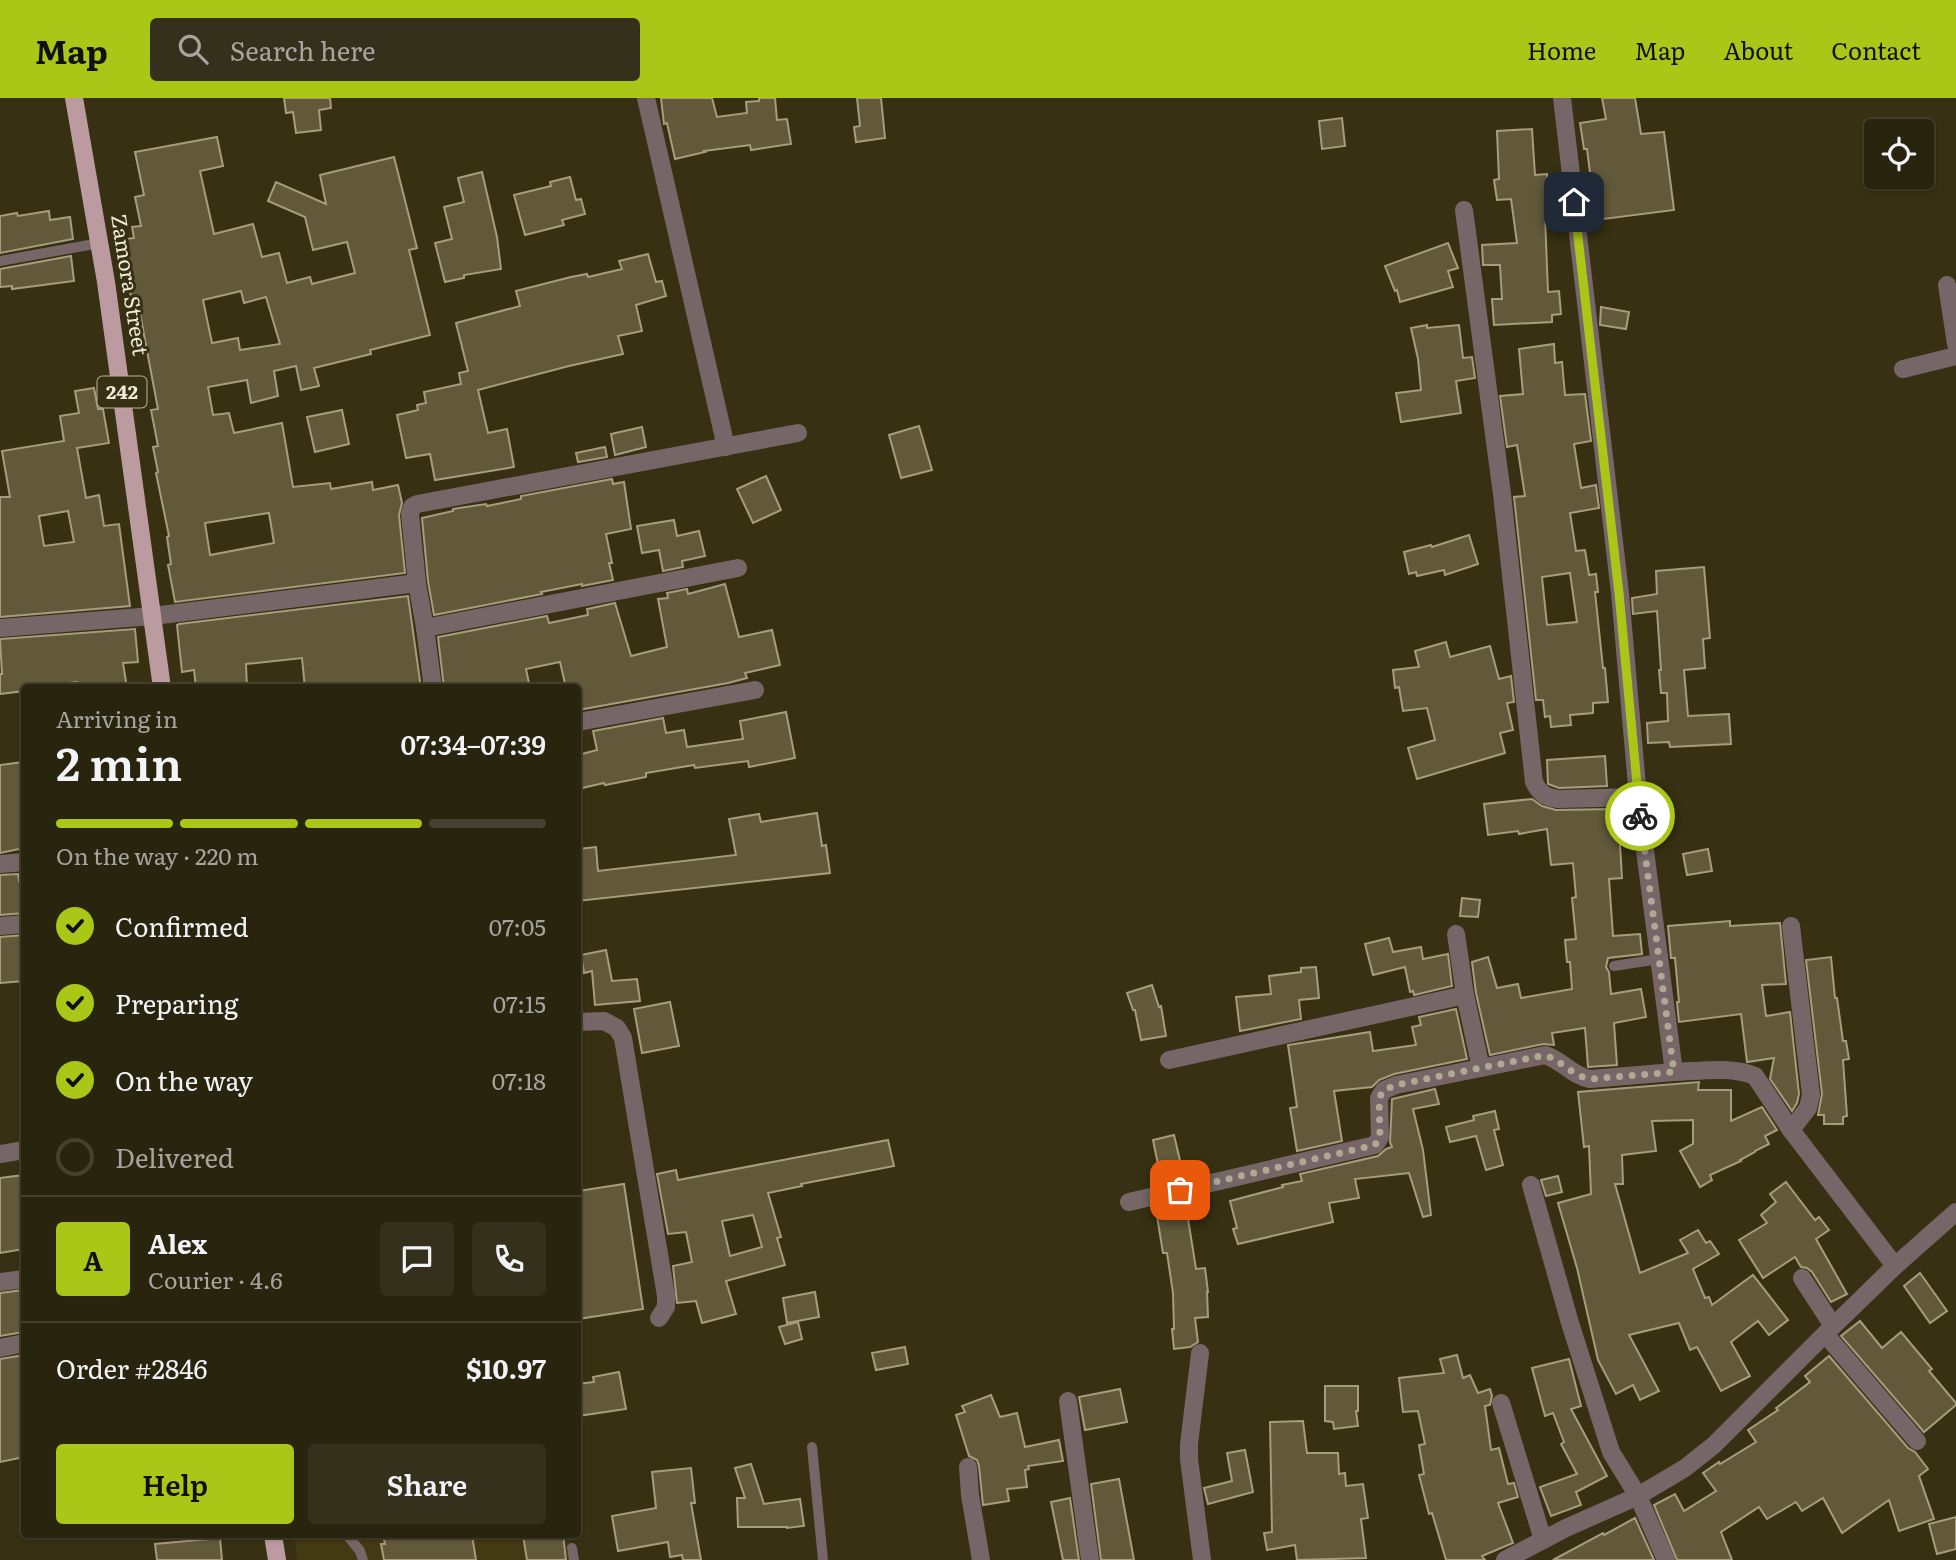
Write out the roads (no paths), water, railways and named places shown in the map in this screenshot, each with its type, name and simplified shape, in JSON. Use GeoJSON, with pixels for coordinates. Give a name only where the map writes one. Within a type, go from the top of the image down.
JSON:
{"type":"FeatureCollection","features":[{"type":"Feature","properties":{"kind":"main road","name":"Zamora Street"},"geometry":{"type":"LineString","coordinates":[[74,98],[100,243],[162,684]]}},
{"type":"Feature","properties":{"kind":"main road"},"geometry":{"type":"LineString","coordinates":[[273,1538],[277,1560]]}},
{"type":"Feature","properties":{"kind":"street"},"geometry":{"type":"LineString","coordinates":[[646,98],[726,447]]}},
{"type":"Feature","properties":{"kind":"street"},"geometry":{"type":"LineString","coordinates":[[1562,98],[1618,580],[1638,797],[1674,1072]]}},
{"type":"Feature","properties":{"kind":"street"},"geometry":{"type":"LineString","coordinates":[[1464,210],[1502,494],[1534,782],[1546,797],[1558,799],[1638,797]]}},
{"type":"Feature","properties":{"kind":"street"},"geometry":{"type":"LineString","coordinates":[[1947,285],[1956,344]]}},
{"type":"Feature","properties":{"kind":"street"},"geometry":{"type":"LineString","coordinates":[[1903,369],[1956,356]]}},
{"type":"Feature","properties":{"kind":"street"},"geometry":{"type":"LineString","coordinates":[[432,684],[417,583],[410,514],[412,507],[798,433]]}},
{"type":"Feature","properties":{"kind":"street"},"geometry":{"type":"LineString","coordinates":[[425,628],[738,568]]}},
{"type":"Feature","properties":{"kind":"street"},"geometry":{"type":"LineString","coordinates":[[0,628],[153,616],[417,583]]}},
{"type":"Feature","properties":{"kind":"street"},"geometry":{"type":"LineString","coordinates":[[581,721],[755,690]]}},
{"type":"Feature","properties":{"kind":"street"},"geometry":{"type":"LineString","coordinates":[[0,864],[21,862]]}},
{"type":"Feature","properties":{"kind":"street"},"geometry":{"type":"LineString","coordinates":[[0,926],[21,924]]}},
{"type":"Feature","properties":{"kind":"street"},"geometry":{"type":"LineString","coordinates":[[1791,926],[1811,1095],[1808,1108],[1791,1130]]}},
{"type":"Feature","properties":{"kind":"street"},"geometry":{"type":"LineString","coordinates":[[1456,934],[1465,995],[1481,1068]]}},
{"type":"Feature","properties":{"kind":"street"},"geometry":{"type":"LineString","coordinates":[[1169,1060],[1465,995]]}},
{"type":"Feature","properties":{"kind":"street"},"geometry":{"type":"LineString","coordinates":[[581,1022],[604,1021],[617,1028],[623,1038],[666,1296],[666,1307],[659,1318]]}},
{"type":"Feature","properties":{"kind":"street"},"geometry":{"type":"LineString","coordinates":[[1129,1202],[1375,1145],[1380,1137],[1379,1098],[1384,1090],[1396,1085],[1545,1055],[1555,1058],[1581,1078],[1590,1079],[1733,1070],[1755,1076],[1791,1130],[1895,1266]]}},
{"type":"Feature","properties":{"kind":"street"},"geometry":{"type":"LineString","coordinates":[[0,1154],[21,1150]]}},
{"type":"Feature","properties":{"kind":"street"},"geometry":{"type":"LineString","coordinates":[[1531,1185],[1570,1323],[1611,1452],[1638,1496],[1666,1560]]}},
{"type":"Feature","properties":{"kind":"street"},"geometry":{"type":"LineString","coordinates":[[1505,1560],[1638,1496],[1685,1468],[1714,1445],[1895,1266],[1956,1212]]}},
{"type":"Feature","properties":{"kind":"street"},"geometry":{"type":"LineString","coordinates":[[1802,1278],[1829,1330],[1917,1441]]}},
{"type":"Feature","properties":{"kind":"street"},"geometry":{"type":"LineString","coordinates":[[0,1283],[21,1280]]}},
{"type":"Feature","properties":{"kind":"street"},"geometry":{"type":"LineString","coordinates":[[0,1348],[21,1344]]}},
{"type":"Feature","properties":{"kind":"street"},"geometry":{"type":"LineString","coordinates":[[1200,1353],[1189,1452],[1202,1560]]}},
{"type":"Feature","properties":{"kind":"street"},"geometry":{"type":"LineString","coordinates":[[1068,1401],[1090,1560]]}},
{"type":"Feature","properties":{"kind":"street"},"geometry":{"type":"LineString","coordinates":[[1501,1403],[1543,1540]]}},
{"type":"Feature","properties":{"kind":"street"},"geometry":{"type":"LineString","coordinates":[[968,1467],[981,1560]]}},
{"type":"Feature","properties":{"kind":"lane"},"geometry":{"type":"LineString","coordinates":[[0,261],[100,243]]}},
{"type":"Feature","properties":{"kind":"lane"},"geometry":{"type":"LineString","coordinates":[[1614,966],[1659,959]]}},
{"type":"Feature","properties":{"kind":"lane"},"geometry":{"type":"LineString","coordinates":[[812,1447],[822,1560]]}},
{"type":"Feature","properties":{"kind":"lane"},"geometry":{"type":"LineString","coordinates":[[349,1538],[360,1551],[363,1560]]}}]}
